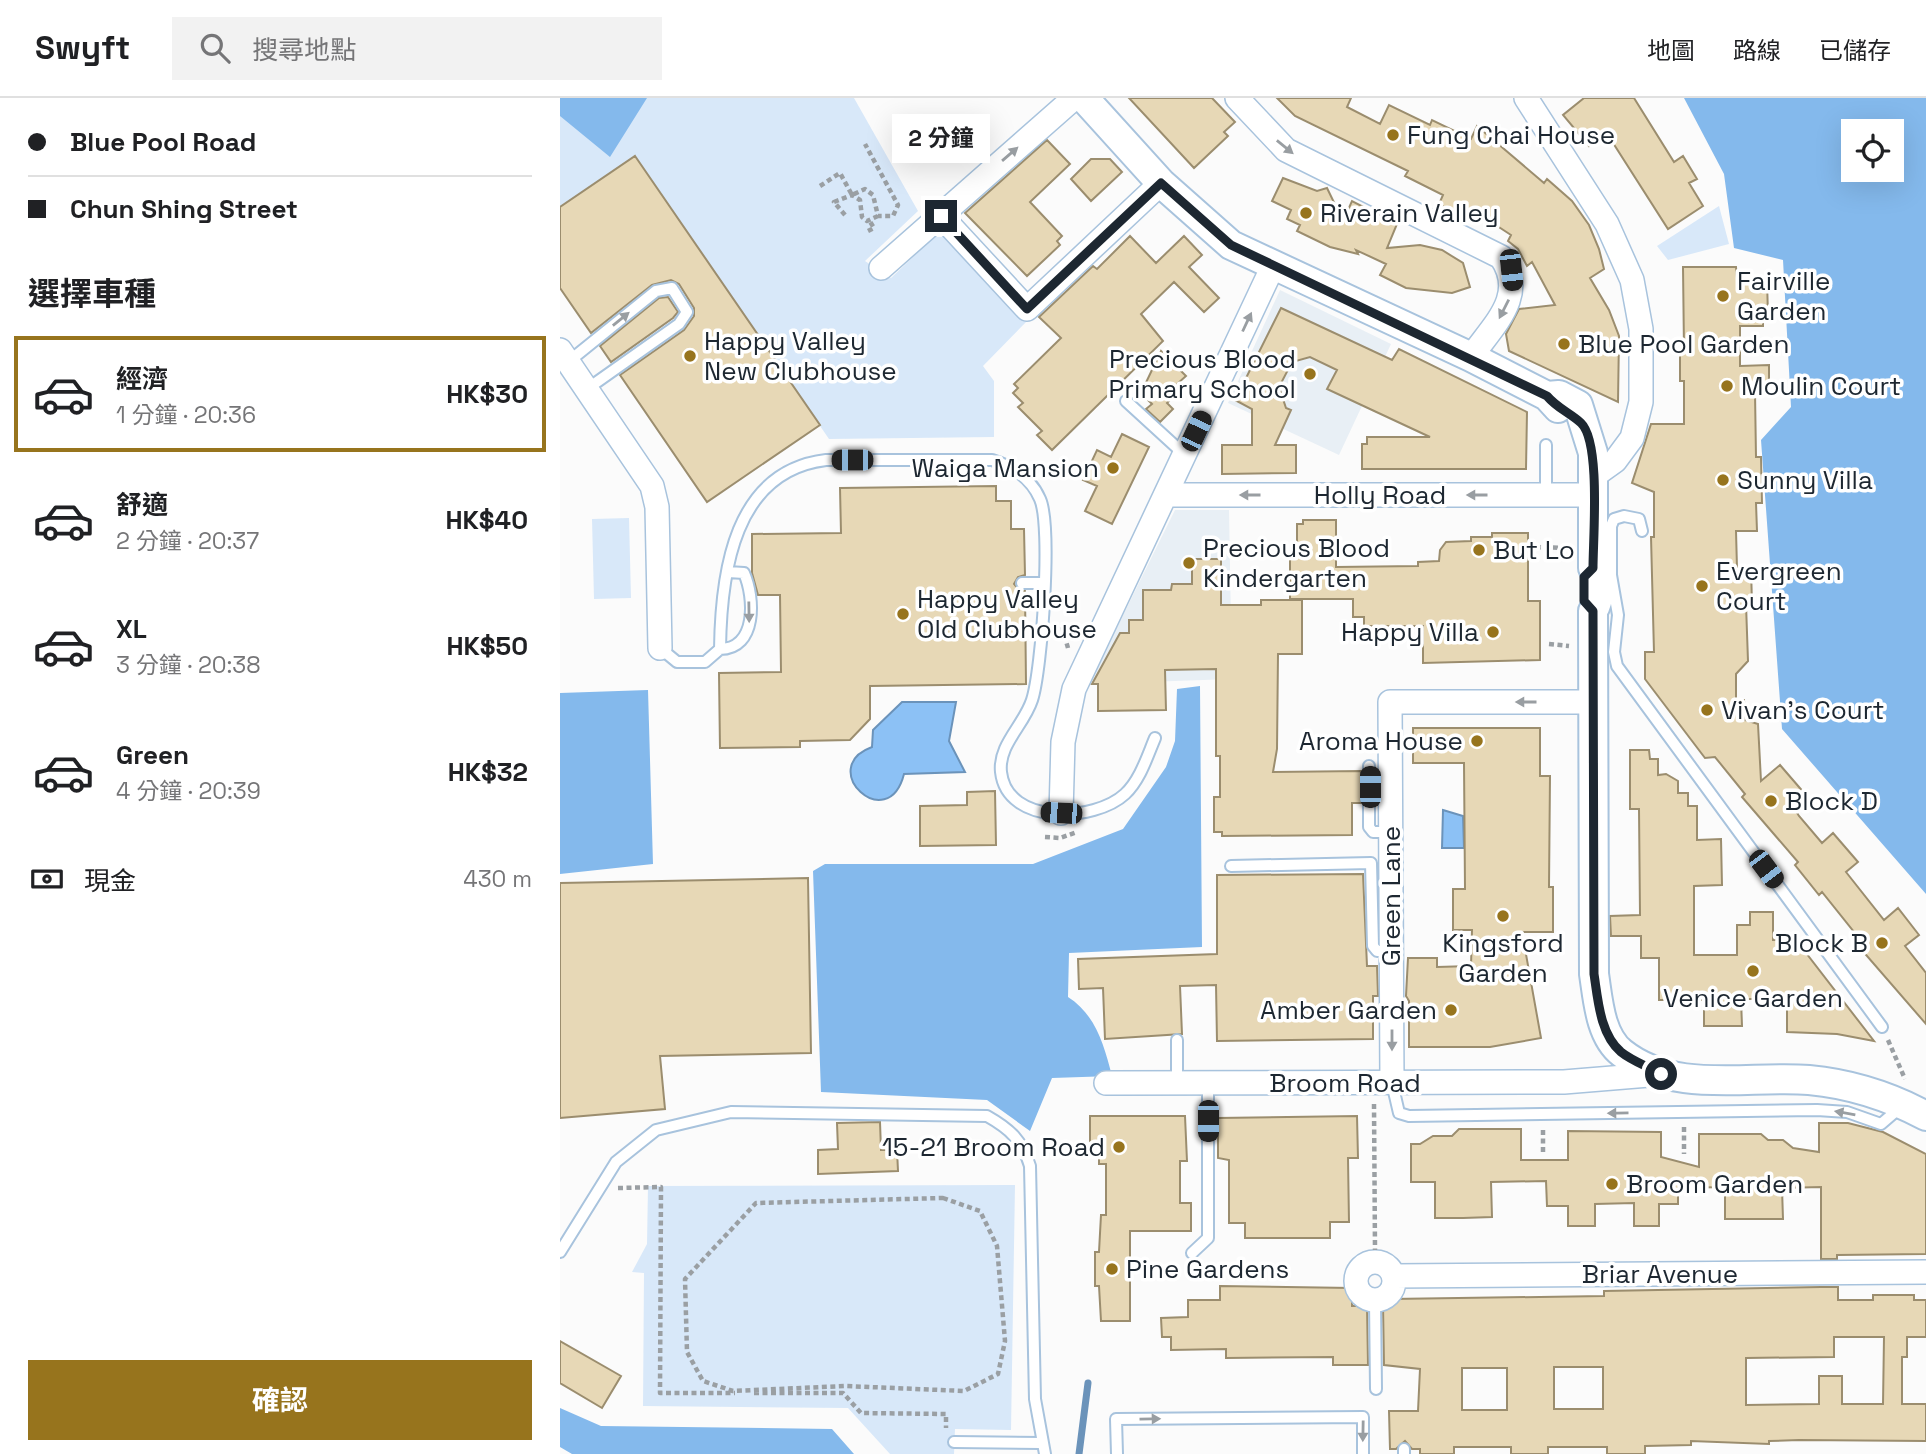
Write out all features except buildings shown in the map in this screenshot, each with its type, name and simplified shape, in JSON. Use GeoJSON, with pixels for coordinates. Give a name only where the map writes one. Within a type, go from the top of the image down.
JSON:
{"type":"FeatureCollection","features":[{"type":"Feature","properties":{"kind":"street"},"geometry":{"type":"LineString","coordinates":[[881,268],[1074,98]]}},
{"type":"Feature","properties":{"kind":"street"},"geometry":{"type":"LineString","coordinates":[[1084,98],[1161,183],[1231,245],[1547,396],[1559,395],[1578,405],[1593,453],[1593,568],[1598,577],[1598,602],[1593,611],[1592,649],[1594,974],[1600,1015],[1622,1053],[1661,1074],[1698,1080],[1809,1080],[1912,1099]]}},
{"type":"Feature","properties":{"kind":"street"},"geometry":{"type":"LineString","coordinates":[[1237,98],[1286,150],[1501,257],[1511,270],[1512,286],[1507,306],[1471,358]]}},
{"type":"Feature","properties":{"kind":"street"},"geometry":{"type":"LineString","coordinates":[[1526,98],[1607,224],[1632,280],[1641,329],[1641,402],[1632,438],[1594,485]]}},
{"type":"Feature","properties":{"kind":"street"},"geometry":{"type":"LineString","coordinates":[[941,216],[1027,309],[1161,183]]}},
{"type":"Feature","properties":{"kind":"street"},"geometry":{"type":"LineString","coordinates":[[1061,813],[1063,742],[1074,689],[1273,266]]}},
{"type":"Feature","properties":{"kind":"street"},"geometry":{"type":"LineString","coordinates":[[564,356],[647,478],[656,497],[660,648]]}},
{"type":"Feature","properties":{"kind":"street","name":"Holly Road"},"geometry":{"type":"LineString","coordinates":[[1167,495],[1546,495],[1594,485]]}},
{"type":"Feature","properties":{"kind":"street","name":"Green Lane"},"geometry":{"type":"LineString","coordinates":[[1383,1089],[1398,911],[1391,832],[1397,790],[1390,702],[1449,709],[1594,702]]}},
{"type":"Feature","properties":{"kind":"street"},"geometry":{"type":"LineString","coordinates":[[1583,1080],[1622,1053]]}},
{"type":"Feature","properties":{"kind":"street","name":"Broom Road"},"geometry":{"type":"LineString","coordinates":[[1106,1083],[1383,1089],[1661,1074]]}},
{"type":"Feature","properties":{"kind":"street","name":"Briar Avenue"},"geometry":{"type":"LineString","coordinates":[[1375,1301],[1366,1298],[1358,1290],[1358,1272],[1365,1264],[1375,1261],[1384,1264],[1394,1276],[1926,1272]]}},
{"type":"Feature","properties":{"kind":"street"},"geometry":{"type":"LineString","coordinates":[[1375,1301],[1392,1291],[1394,1276]]}},
{"type":"Feature","properties":{"kind":"lane"},"geometry":{"type":"LineString","coordinates":[[564,356],[656,291],[672,288],[687,312],[679,324],[587,389]]}},
{"type":"Feature","properties":{"kind":"lane"},"geometry":{"type":"LineString","coordinates":[[1126,401],[1185,455]]}},
{"type":"Feature","properties":{"kind":"lane"},"geometry":{"type":"LineString","coordinates":[[1546,445],[1546,495]]}},
{"type":"Feature","properties":{"kind":"lane"},"geometry":{"type":"LineString","coordinates":[[720,649],[721,619],[728,572],[750,506],[768,484],[795,467],[826,460],[990,460],[1017,471],[1036,490],[1046,528],[1036,685],[1024,719],[1008,743],[1001,765],[1001,776],[1010,795],[1027,808],[1061,813],[1089,813],[1108,806],[1125,794],[1136,781],[1155,738]]}},
{"type":"Feature","properties":{"kind":"lane"},"geometry":{"type":"LineString","coordinates":[[1642,531],[1639,519],[1635,516],[1615,519],[1611,526],[1611,575],[1618,615],[1592,649],[1617,666],[1882,1027]]}},
{"type":"Feature","properties":{"kind":"lane"},"geometry":{"type":"LineString","coordinates":[[660,648],[677,662],[705,662],[720,649],[740,644],[749,630],[748,582],[744,573],[728,572]]}},
{"type":"Feature","properties":{"kind":"lane"},"geometry":{"type":"LineString","coordinates":[[1022,583],[1043,583]]}},
{"type":"Feature","properties":{"kind":"lane"},"geometry":{"type":"LineString","coordinates":[[1370,766],[1370,827],[1373,832],[1391,832]]}},
{"type":"Feature","properties":{"kind":"lane"},"geometry":{"type":"LineString","coordinates":[[1231,866],[1371,863],[1373,946],[1377,951],[1396,956]]}},
{"type":"Feature","properties":{"kind":"lane"},"geometry":{"type":"LineString","coordinates":[[1177,1040],[1177,1084]]}},
{"type":"Feature","properties":{"kind":"lane"},"geometry":{"type":"LineString","coordinates":[[1192,1253],[1208,1238],[1208,1084]]}},
{"type":"Feature","properties":{"kind":"lane"},"geometry":{"type":"LineString","coordinates":[[1383,1089],[1399,1113],[1409,1116],[1817,1110],[1847,1112],[1881,1124],[1912,1099]]}},
{"type":"Feature","properties":{"kind":"lane"},"geometry":{"type":"LineString","coordinates":[[560,1252],[616,1162],[656,1130],[731,1112],[987,1116],[1011,1130],[1024,1149],[1030,1166],[1035,1399],[1043,1448],[954,1442]]}},
{"type":"Feature","properties":{"kind":"lane"},"geometry":{"type":"LineString","coordinates":[[1375,1301],[1376,1389]]}},
{"type":"Feature","properties":{"kind":"lane"},"geometry":{"type":"LineString","coordinates":[[1117,1454],[1116,1419],[1363,1417],[1363,1454]]}},
{"type":"Feature","properties":{"kind":"path"},"geometry":{"type":"LineString","coordinates":[[864,144],[898,205],[893,216],[878,216],[869,220]]}},
{"type":"Feature","properties":{"kind":"path"},"geometry":{"type":"LineString","coordinates":[[820,186],[839,173],[852,195],[860,200],[862,217],[869,220],[874,228],[869,231]]}},
{"type":"Feature","properties":{"kind":"path"},"geometry":{"type":"LineString","coordinates":[[845,215],[834,202],[865,189],[873,195],[878,216]]}},
{"type":"Feature","properties":{"kind":"path"},"geometry":{"type":"LineString","coordinates":[[1536,547],[1567,547]]}},
{"type":"Feature","properties":{"kind":"path"},"geometry":{"type":"LineString","coordinates":[[1549,644],[1592,649]]}},
{"type":"Feature","properties":{"kind":"path"},"geometry":{"type":"LineString","coordinates":[[1882,1027],[1912,1099]]}},
{"type":"Feature","properties":{"kind":"path"},"geometry":{"type":"LineString","coordinates":[[1375,1250],[1383,1089]]}},
{"type":"Feature","properties":{"kind":"path"},"geometry":{"type":"LineString","coordinates":[[1543,1122],[1543,1154]]}},
{"type":"Feature","properties":{"kind":"path"},"geometry":{"type":"LineString","coordinates":[[1684,1122],[1684,1154]]}},
{"type":"Feature","properties":{"kind":"path"},"geometry":{"type":"LineString","coordinates":[[612,1197],[620,1187],[661,1187],[660,1393],[843,1393],[861,1413],[946,1414],[946,1442],[954,1442]]}},
{"type":"Feature","properties":{"kind":"path"},"geometry":{"type":"LineString","coordinates":[[943,1198],[979,1211],[997,1246],[1004,1341],[998,1374],[964,1391],[846,1386],[733,1391],[703,1381],[687,1352],[685,1279],[756,1203],[943,1198]]}},
{"type":"Feature","properties":{"kind":"shaded area"},"geometry":{"type":"Polygon","coordinates":[[[560,98],[854,98],[918,211],[865,261],[891,278],[934,237],[947,237],[1027,321],[983,366],[994,381],[994,437],[829,439],[635,156],[560,207],[560,98]]]}},
{"type":"Feature","properties":{"kind":"shaded area"},"geometry":{"type":"Polygon","coordinates":[[[560,98],[647,98],[610,157],[560,116],[560,98]]]}},
{"type":"Feature","properties":{"kind":"shaded area"},"geometry":{"type":"Polygon","coordinates":[[[1684,98],[1926,98],[1926,894],[1782,729],[1761,440],[1791,407],[1783,260],[1734,248],[1724,174],[1684,98]]]}},
{"type":"Feature","properties":{"kind":"shaded area"},"geometry":{"type":"Polygon","coordinates":[[[1719,206],[1729,244],[1668,260],[1657,246],[1719,206]]]}},
{"type":"Feature","properties":{"kind":"shaded area","name":"Precious Blood Primary School"},"geometry":{"type":"Polygon","coordinates":[[[1280,290],[1391,344],[1339,455],[1228,403],[1280,290]]]}},
{"type":"Feature","properties":{"kind":"shaded area","name":"Precious Blood Kindergarten"},"geometry":{"type":"Polygon","coordinates":[[[1175,510],[1229,510],[1232,679],[1089,684],[1175,510]]]}},
{"type":"Feature","properties":{"kind":"shaded area"},"geometry":{"type":"Polygon","coordinates":[[[629,518],[631,598],[594,599],[592,519],[629,518]]]}},
{"type":"Feature","properties":{"kind":"shaded area"},"geometry":{"type":"Polygon","coordinates":[[[1200,686],[1202,947],[1069,953],[1068,997],[1086,1013],[1098,1032],[1112,1076],[1052,1078],[1030,1131],[987,1100],[821,1092],[813,871],[825,864],[1033,864],[1123,829],[1166,767],[1175,741],[1177,689],[1200,686]]]}},
{"type":"Feature","properties":{"kind":"shaded area"},"geometry":{"type":"Polygon","coordinates":[[[648,690],[653,864],[560,874],[560,693],[648,690]]]}},
{"type":"Feature","properties":{"kind":"shaded area"},"geometry":{"type":"Polygon","coordinates":[[[902,702],[956,702],[949,741],[965,772],[904,774],[896,792],[884,799],[872,799],[861,792],[853,781],[851,769],[856,757],[872,747],[873,730],[902,702]]]}},
{"type":"Feature","properties":{"kind":"shaded area"},"geometry":{"type":"Polygon","coordinates":[[[1443,810],[1463,816],[1464,848],[1442,848],[1443,810]]]}},
{"type":"Feature","properties":{"kind":"shaded area"},"geometry":{"type":"Polygon","coordinates":[[[1015,1185],[1011,1430],[955,1429],[954,1454],[890,1454],[848,1408],[643,1406],[644,1273],[632,1272],[647,1244],[648,1186],[1015,1185]]]}},
{"type":"Feature","properties":{"kind":"shaded area"},"geometry":{"type":"Polygon","coordinates":[[[560,1408],[601,1426],[832,1429],[854,1454],[572,1454],[560,1447],[560,1408]]]}},
{"type":"Feature","properties":{"kind":"waterway"},"geometry":{"type":"LineString","coordinates":[[1079,1454],[1088,1383]]}},
{"type":"Feature","properties":{"kind":"place","name":"Fung Chai House"},"geometry":{"type":"Point","coordinates":[1393,135]}},
{"type":"Feature","properties":{"kind":"place","name":"Riverain Valley"},"geometry":{"type":"Point","coordinates":[1306,213]}},
{"type":"Feature","properties":{"kind":"place","name":"Fairville Garden"},"geometry":{"type":"Point","coordinates":[1723,296]}},
{"type":"Feature","properties":{"kind":"place","name":"Blue Pool Garden"},"geometry":{"type":"Point","coordinates":[1564,344]}},
{"type":"Feature","properties":{"kind":"place","name":"Happy Valley New Clubhouse"},"geometry":{"type":"Point","coordinates":[690,356]}},
{"type":"Feature","properties":{"kind":"place","name":"Precious Blood Primary School"},"geometry":{"type":"Point","coordinates":[1310,374]}},
{"type":"Feature","properties":{"kind":"place","name":"Moulin Court"},"geometry":{"type":"Point","coordinates":[1727,386]}},
{"type":"Feature","properties":{"kind":"place","name":"Waiga Mansion"},"geometry":{"type":"Point","coordinates":[1113,468]}},
{"type":"Feature","properties":{"kind":"place","name":"Sunny Villa"},"geometry":{"type":"Point","coordinates":[1723,480]}},
{"type":"Feature","properties":{"kind":"place","name":"But Lo"},"geometry":{"type":"Point","coordinates":[1479,550]}},
{"type":"Feature","properties":{"kind":"place","name":"Precious Blood Kindergarten"},"geometry":{"type":"Point","coordinates":[1189,563]}},
{"type":"Feature","properties":{"kind":"place","name":"Evergreen Court"},"geometry":{"type":"Point","coordinates":[1702,586]}},
{"type":"Feature","properties":{"kind":"place","name":"Happy Valley Old Clubhouse"},"geometry":{"type":"Point","coordinates":[903,614]}},
{"type":"Feature","properties":{"kind":"place","name":"Happy Villa"},"geometry":{"type":"Point","coordinates":[1493,632]}},
{"type":"Feature","properties":{"kind":"place","name":"Vivan's Court"},"geometry":{"type":"Point","coordinates":[1707,710]}},
{"type":"Feature","properties":{"kind":"place","name":"Aroma House"},"geometry":{"type":"Point","coordinates":[1477,741]}},
{"type":"Feature","properties":{"kind":"place","name":"Block D"},"geometry":{"type":"Point","coordinates":[1771,801]}},
{"type":"Feature","properties":{"kind":"place","name":"Kingsford Garden"},"geometry":{"type":"Point","coordinates":[1503,916]}},
{"type":"Feature","properties":{"kind":"place","name":"Block B"},"geometry":{"type":"Point","coordinates":[1882,943]}},
{"type":"Feature","properties":{"kind":"place","name":"Venice Garden"},"geometry":{"type":"Point","coordinates":[1753,971]}},
{"type":"Feature","properties":{"kind":"place","name":"Amber Garden"},"geometry":{"type":"Point","coordinates":[1451,1010]}},
{"type":"Feature","properties":{"kind":"place","name":"15-21 Broom Road"},"geometry":{"type":"Point","coordinates":[1119,1147]}},
{"type":"Feature","properties":{"kind":"place","name":"Broom Garden"},"geometry":{"type":"Point","coordinates":[1612,1184]}},
{"type":"Feature","properties":{"kind":"place","name":"Pine Gardens"},"geometry":{"type":"Point","coordinates":[1112,1269]}},
{"type":"Feature","properties":{"kind":"route"},"geometry":{"type":"LineString","coordinates":[[941,216],[1027,309],[1161,183],[1231,245],[1547,396],[1569,417],[1582,423],[1593,453],[1594,476],[1593,568],[1584,577],[1583,586],[1584,601],[1593,611],[1594,974],[1600,1015],[1613,1042],[1622,1053],[1661,1074]]}}]}
